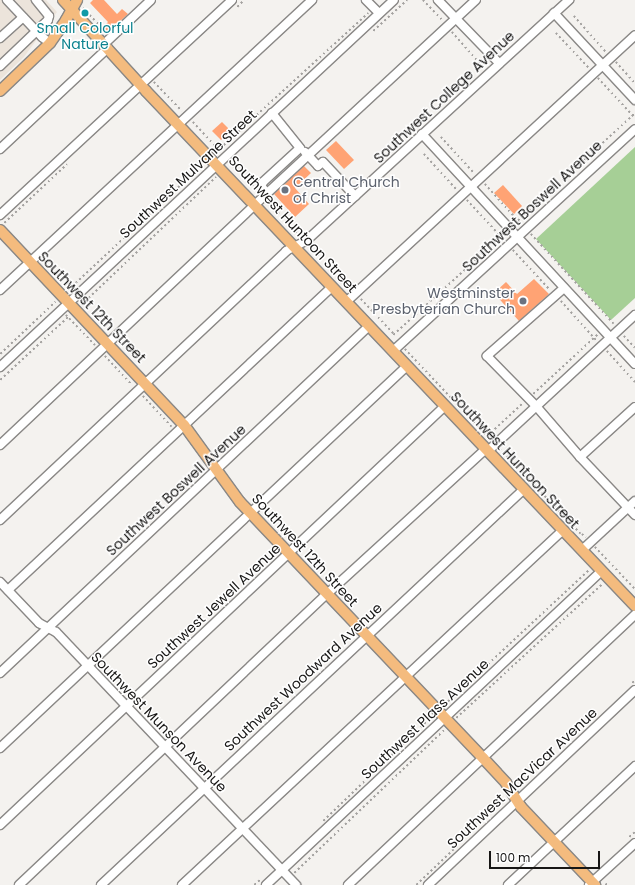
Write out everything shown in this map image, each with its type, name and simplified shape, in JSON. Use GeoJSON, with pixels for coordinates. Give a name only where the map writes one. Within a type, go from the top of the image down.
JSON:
{"type":"FeatureCollection","features":[{"type":"Feature","properties":{"kind":"main road","name":"Southwest Huntoon Street"},"geometry":{"type":"LineString","coordinates":[[63,0],[76,5],[141,84],[178,124],[369,326],[397,348],[407,366],[445,406],[490,448],[524,489],[635,606]]}},
{"type":"Feature","properties":{"kind":"main road"},"geometry":{"type":"LineString","coordinates":[[1,87],[50,43],[76,5]]}},
{"type":"Feature","properties":{"kind":"main road","name":"Southwest 12th Street"},"geometry":{"type":"LineString","coordinates":[[0,230],[184,424],[234,494],[506,783],[518,801],[592,884]]}},
{"type":"Feature","properties":{"kind":"street"},"geometry":{"type":"LineString","coordinates":[[7,0],[50,43]]}},
{"type":"Feature","properties":{"kind":"street"},"geometry":{"type":"LineString","coordinates":[[0,66],[48,20],[50,16],[36,0]]}},
{"type":"Feature","properties":{"kind":"street"},"geometry":{"type":"LineString","coordinates":[[0,149],[150,0]]}},
{"type":"Feature","properties":{"kind":"street"},"geometry":{"type":"LineString","coordinates":[[0,215],[232,0]]}},
{"type":"Feature","properties":{"kind":"street"},"geometry":{"type":"LineString","coordinates":[[0,290],[312,0]]}},
{"type":"Feature","properties":{"kind":"street"},"geometry":{"type":"LineString","coordinates":[[366,0],[376,10]]}},
{"type":"Feature","properties":{"kind":"street","name":"Southwest Mulvane Street"},"geometry":{"type":"LineString","coordinates":[[0,367],[272,113],[376,10],[394,0]]}},
{"type":"Feature","properties":{"kind":"street"},"geometry":{"type":"LineString","coordinates":[[438,0],[499,63]]}},
{"type":"Feature","properties":{"kind":"street"},"geometry":{"type":"LineString","coordinates":[[0,445],[267,193],[476,0]]}},
{"type":"Feature","properties":{"kind":"street","name":"Southwest College Avenue"},"geometry":{"type":"LineString","coordinates":[[0,520],[286,251],[306,241],[488,72],[569,0]]}},
{"type":"Feature","properties":{"kind":"street"},"geometry":{"type":"LineString","coordinates":[[554,13],[635,100]]}},
{"type":"Feature","properties":{"kind":"street"},"geometry":{"type":"LineString","coordinates":[[0,38],[23,17]]}},
{"type":"Feature","properties":{"kind":"street"},"geometry":{"type":"LineString","coordinates":[[346,302],[635,35]]}},
{"type":"Feature","properties":{"kind":"street"},"geometry":{"type":"LineString","coordinates":[[272,113],[300,148],[318,166],[323,162],[355,196]]}},
{"type":"Feature","properties":{"kind":"street","name":"Southwest Boswell Avenue"},"geometry":{"type":"LineString","coordinates":[[397,348],[635,129]]}},
{"type":"Feature","properties":{"kind":"street"},"geometry":{"type":"LineString","coordinates":[[422,134],[635,364]]}},
{"type":"Feature","properties":{"kind":"street"},"geometry":{"type":"LineString","coordinates":[[267,193],[261,186],[263,182],[300,148]]}},
{"type":"Feature","properties":{"kind":"street"},"geometry":{"type":"LineString","coordinates":[[8,590],[332,287]]}},
{"type":"Feature","properties":{"kind":"street"},"geometry":{"type":"LineString","coordinates":[[564,288],[487,356],[529,398],[580,457],[635,515]]}},
{"type":"Feature","properties":{"kind":"street"},"geometry":{"type":"LineString","coordinates":[[19,885],[328,594],[635,315]]}},
{"type":"Feature","properties":{"kind":"street","name":"Southwest Boswell Avenue"},"geometry":{"type":"LineString","coordinates":[[0,673],[369,326]]}},
{"type":"Feature","properties":{"kind":"street"},"geometry":{"type":"LineString","coordinates":[[0,748],[407,366]]}},
{"type":"Feature","properties":{"kind":"street","name":"Southwest Jewell Avenue"},"geometry":{"type":"LineString","coordinates":[[0,825],[445,406]]}},
{"type":"Feature","properties":{"kind":"street"},"geometry":{"type":"LineString","coordinates":[[580,457],[635,408]]}},
{"type":"Feature","properties":{"kind":"street","name":"Southwest Woodward Avenue"},"geometry":{"type":"LineString","coordinates":[[101,885],[366,635],[524,489]]}},
{"type":"Feature","properties":{"kind":"street"},"geometry":{"type":"LineString","coordinates":[[582,550],[635,501]]}},
{"type":"Feature","properties":{"kind":"street"},"geometry":{"type":"LineString","coordinates":[[182,885],[562,530]]}},
{"type":"Feature","properties":{"kind":"street","name":"Southwest Plass Avenue"},"geometry":{"type":"LineString","coordinates":[[263,882],[282,870],[602,571]]}},
{"type":"Feature","properties":{"kind":"street","name":"Southwest Munson Avenue"},"geometry":{"type":"LineString","coordinates":[[0,582],[39,623],[56,632],[296,885]]}},
{"type":"Feature","properties":{"kind":"street"},"geometry":{"type":"LineString","coordinates":[[348,885],[635,615]]}},
{"type":"Feature","properties":{"kind":"street","name":"Southwest MacVicar Avenue"},"geometry":{"type":"LineString","coordinates":[[428,885],[635,690]]}},
{"type":"Feature","properties":{"kind":"street"},"geometry":{"type":"LineString","coordinates":[[508,885],[635,766]]}},
{"type":"Feature","properties":{"kind":"street"},"geometry":{"type":"LineString","coordinates":[[592,884],[635,843]]}},
{"type":"Feature","properties":{"kind":"path"},"geometry":{"type":"LineString","coordinates":[[373,31],[407,0]]}},
{"type":"Feature","properties":{"kind":"path"},"geometry":{"type":"LineString","coordinates":[[423,0],[488,72]]}},
{"type":"Feature","properties":{"kind":"path"},"geometry":{"type":"LineString","coordinates":[[76,5],[107,43]]}},
{"type":"Feature","properties":{"kind":"path"},"geometry":{"type":"LineString","coordinates":[[0,380],[69,303],[376,10]]}},
{"type":"Feature","properties":{"kind":"path"},"geometry":{"type":"LineString","coordinates":[[574,16],[635,83]]}},
{"type":"Feature","properties":{"kind":"path"},"geometry":{"type":"LineString","coordinates":[[441,137],[635,348]]}},
{"type":"Feature","properties":{"kind":"path"},"geometry":{"type":"LineString","coordinates":[[424,154],[635,382]]}},
{"type":"Feature","properties":{"kind":"path"},"geometry":{"type":"LineString","coordinates":[[0,354],[69,303],[216,164],[230,162]]}},
{"type":"Feature","properties":{"kind":"path"},"geometry":{"type":"LineString","coordinates":[[488,436],[611,322]]}},
{"type":"Feature","properties":{"kind":"path"},"geometry":{"type":"LineString","coordinates":[[393,335],[397,348],[488,436],[490,448],[582,534],[635,589]]}},
{"type":"Feature","properties":{"kind":"path"},"geometry":{"type":"LineString","coordinates":[[289,878],[589,570]]}},
{"type":"Feature","properties":{"kind":"path"},"geometry":{"type":"LineString","coordinates":[[322,821],[602,584]]}},
{"type":"Feature","properties":{"kind":"path"},"geometry":{"type":"LineString","coordinates":[[254,885],[263,882]]}},
{"type":"Feature","properties":{"kind":"shaded area"},"geometry":{"type":"Polygon","coordinates":[[[0,0],[46,0],[57,12],[24,57],[0,80],[0,0]]]}},
{"type":"Feature","properties":{"kind":"green space"},"geometry":{"type":"Polygon","coordinates":[[[635,147],[635,298],[611,320],[536,239],[635,147]]]}},
{"type":"Feature","properties":{"kind":"building"},"geometry":{"type":"Polygon","coordinates":[[[93,0],[104,0],[117,14],[122,9],[128,14],[108,32],[103,27],[108,22],[90,3],[93,0]]]}},
{"type":"Feature","properties":{"kind":"building"},"geometry":{"type":"Polygon","coordinates":[[[222,122],[231,131],[221,140],[212,131],[222,122]]]}},
{"type":"Feature","properties":{"kind":"building"},"geometry":{"type":"Polygon","coordinates":[[[336,141],[354,160],[344,169],[326,150],[336,141]]]}},
{"type":"Feature","properties":{"kind":"building","name":"Central Church of Christ"},"geometry":{"type":"Polygon","coordinates":[[[304,166],[311,173],[295,188],[309,204],[295,217],[274,194],[304,166]]]}},
{"type":"Feature","properties":{"kind":"building"},"geometry":{"type":"Polygon","coordinates":[[[503,185],[522,206],[514,214],[494,193],[503,185]]]}},
{"type":"Feature","properties":{"kind":"building","name":"Westminster Presbyterian Church"},"geometry":{"type":"Polygon","coordinates":[[[534,279],[549,294],[519,321],[494,293],[506,282],[517,294],[534,279]]]}},
{"type":"Feature","properties":{"kind":"place","name":"Small Colorful Nature"},"geometry":{"type":"Point","coordinates":[85,13]}},
{"type":"Feature","properties":{"kind":"place","name":"Central Church of Christ"},"geometry":{"type":"Point","coordinates":[285,190]}},
{"type":"Feature","properties":{"kind":"place","name":"Westminster Presbyterian Church"},"geometry":{"type":"Point","coordinates":[523,301]}}]}
